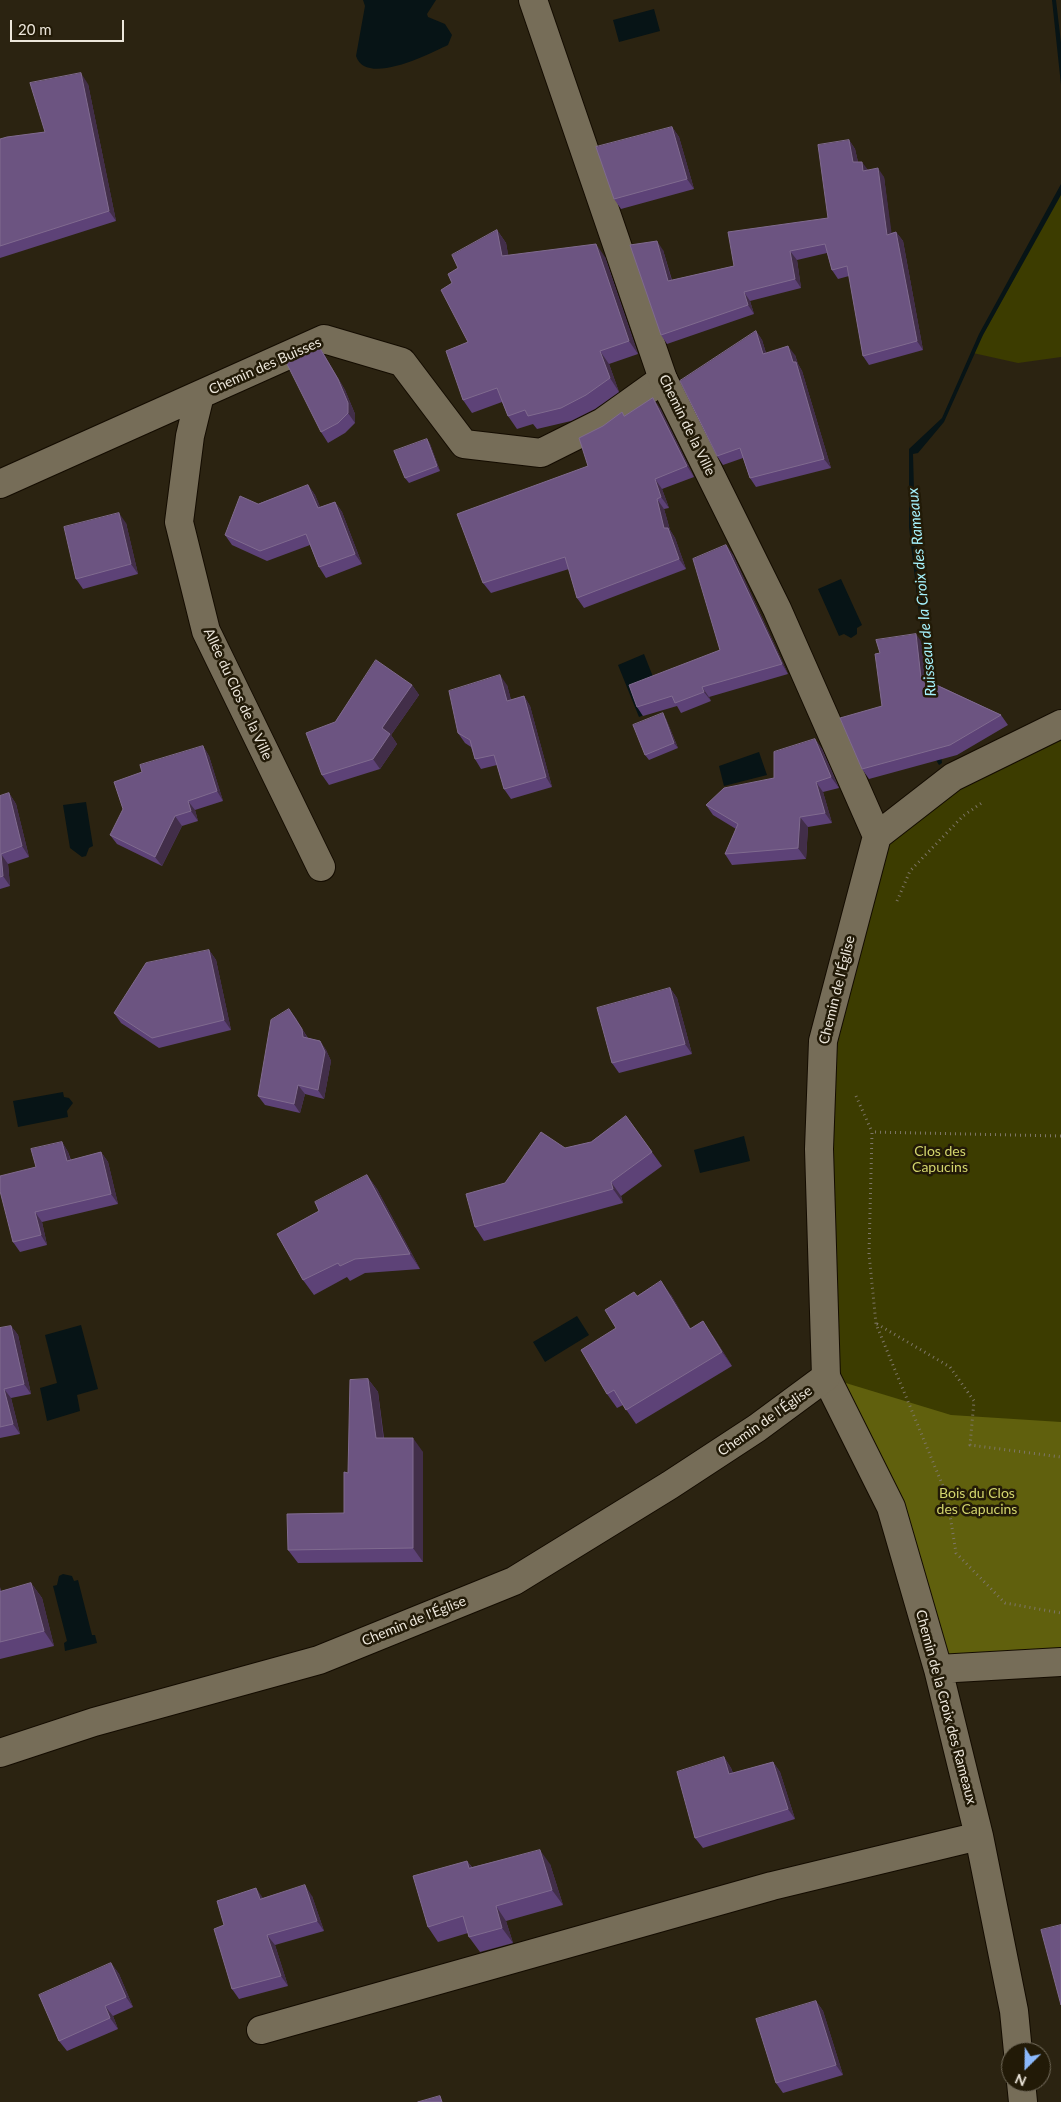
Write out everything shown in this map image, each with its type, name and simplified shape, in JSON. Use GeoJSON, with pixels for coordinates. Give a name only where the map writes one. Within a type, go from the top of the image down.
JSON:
{"type":"FeatureCollection","features":[{"type":"Feature","properties":{"kind":"street","name":"Chemin de la Ville"},"geometry":{"type":"LineString","coordinates":[[533,0],[663,378],[777,609],[877,836]]}},
{"type":"Feature","properties":{"kind":"street","name":"Chemin des Buisses"},"geometry":{"type":"LineString","coordinates":[[0,484],[324,339],[402,362],[464,444],[541,453],[604,422],[663,378]]}},
{"type":"Feature","properties":{"kind":"street","name":"Allée du Clos de la Ville"},"geometry":{"type":"LineString","coordinates":[[200,395],[190,436],[179,522],[206,631],[321,867]]}},
{"type":"Feature","properties":{"kind":"street"},"geometry":{"type":"LineString","coordinates":[[877,836],[953,777],[1061,724]]}},
{"type":"Feature","properties":{"kind":"street","name":"Chemin de l'Église"},"geometry":{"type":"LineString","coordinates":[[0,1753],[94,1722],[319,1660],[514,1581],[670,1485],[757,1428],[826,1377],[819,1149],[823,1041],[877,836]]}},
{"type":"Feature","properties":{"kind":"street","name":"Chemin de la Croix des Rameaux"},"geometry":{"type":"LineString","coordinates":[[826,1377],[891,1507],[938,1669],[979,1836],[1014,2011],[1017,2042]]}},
{"type":"Feature","properties":{"kind":"street"},"geometry":{"type":"LineString","coordinates":[[938,1669],[1061,1662]]}},
{"type":"Feature","properties":{"kind":"street"},"geometry":{"type":"LineString","coordinates":[[261,2030],[772,1886],[979,1836]]}},
{"type":"Feature","properties":{"kind":"path"},"geometry":{"type":"LineString","coordinates":[[894,908],[910,871],[963,816],[986,801]]}},
{"type":"Feature","properties":{"kind":"path"},"geometry":{"type":"LineString","coordinates":[[853,1088],[872,1132],[870,1254],[876,1324],[947,1496],[956,1553],[1005,1603],[1061,1613]]}},
{"type":"Feature","properties":{"kind":"path"},"geometry":{"type":"LineString","coordinates":[[872,1132],[1061,1136]]}},
{"type":"Feature","properties":{"kind":"path"},"geometry":{"type":"LineString","coordinates":[[876,1324],[950,1367],[974,1402],[970,1445],[1061,1457]]}},
{"type":"Feature","properties":{"kind":"green space"},"geometry":{"type":"Polygon","coordinates":[[[1061,192],[1061,357],[1018,363],[973,353],[1061,192]]]}},
{"type":"Feature","properties":{"kind":"green space","name":"Clos des Capucins"},"geometry":{"type":"Polygon","coordinates":[[[1061,724],[1061,1662],[891,1507],[826,1377],[823,1041],[877,836],[1061,724]]]}},
{"type":"Feature","properties":{"kind":"green space","name":"Bois du Clos des Capucins"},"geometry":{"type":"Polygon","coordinates":[[[826,1377],[951,1415],[1061,1422],[1061,1659],[936,1665],[891,1507],[826,1377]]]}},
{"type":"Feature","properties":{"kind":"water"},"geometry":{"type":"Polygon","coordinates":[[[363,0],[436,0],[427,14],[428,17],[445,24],[452,35],[448,45],[399,65],[372,68],[362,65],[356,56],[365,6],[363,0]]]}},
{"type":"Feature","properties":{"kind":"water"},"geometry":{"type":"Polygon","coordinates":[[[1052,0],[1056,0],[1061,43],[1061,85],[1052,0]]]}},
{"type":"Feature","properties":{"kind":"water"},"geometry":{"type":"Polygon","coordinates":[[[654,9],[660,31],[619,42],[613,20],[654,9]]]}},
{"type":"Feature","properties":{"kind":"water","name":"Ruisseau de la Croix des Rameaux"},"geometry":{"type":"Polygon","coordinates":[[[1061,184],[1061,195],[983,335],[944,422],[918,453],[913,454],[915,526],[942,763],[939,765],[936,760],[909,527],[909,449],[942,418],[979,334],[1061,184]]]}},
{"type":"Feature","properties":{"kind":"water"},"geometry":{"type":"Polygon","coordinates":[[[841,579],[862,625],[857,628],[857,634],[851,638],[844,634],[839,636],[818,589],[841,579]]]}},
{"type":"Feature","properties":{"kind":"water"},"geometry":{"type":"Polygon","coordinates":[[[644,654],[665,707],[639,717],[618,665],[644,654]]]}},
{"type":"Feature","properties":{"kind":"water"},"geometry":{"type":"Polygon","coordinates":[[[759,752],[767,775],[724,786],[719,766],[759,752]]]}},
{"type":"Feature","properties":{"kind":"water"},"geometry":{"type":"Polygon","coordinates":[[[86,802],[93,846],[89,848],[86,856],[82,857],[70,848],[63,805],[86,802]]]}},
{"type":"Feature","properties":{"kind":"water"},"geometry":{"type":"Polygon","coordinates":[[[63,1092],[64,1097],[69,1098],[73,1103],[67,1111],[68,1117],[18,1127],[13,1101],[63,1092]]]}},
{"type":"Feature","properties":{"kind":"water"},"geometry":{"type":"Polygon","coordinates":[[[744,1136],[750,1161],[700,1173],[694,1150],[744,1136]]]}},
{"type":"Feature","properties":{"kind":"water"},"geometry":{"type":"Polygon","coordinates":[[[577,1316],[589,1335],[545,1362],[533,1342],[577,1316]]]}},
{"type":"Feature","properties":{"kind":"water"},"geometry":{"type":"Polygon","coordinates":[[[81,1325],[98,1389],[77,1395],[80,1411],[47,1421],[40,1388],[57,1383],[45,1335],[81,1325]]]}},
{"type":"Feature","properties":{"kind":"water"},"geometry":{"type":"Polygon","coordinates":[[[63,1574],[72,1576],[74,1581],[78,1580],[92,1635],[95,1635],[97,1643],[65,1651],[64,1643],[67,1641],[53,1586],[57,1585],[59,1576],[63,1574]]]}},
{"type":"Feature","properties":{"kind":"building"},"geometry":{"type":"Polygon","coordinates":[[[81,73],[109,211],[0,246],[0,139],[45,132],[30,83],[81,73]]]}},
{"type":"Feature","properties":{"kind":"building"},"geometry":{"type":"Polygon","coordinates":[[[672,127],[687,179],[614,199],[596,147],[672,127]]]}},
{"type":"Feature","properties":{"kind":"building"},"geometry":{"type":"Polygon","coordinates":[[[849,140],[853,162],[862,162],[863,171],[878,168],[887,235],[896,232],[917,341],[863,356],[847,266],[832,270],[825,244],[790,251],[795,279],[744,292],[748,305],[661,335],[630,245],[657,241],[668,281],[734,266],[728,232],[828,218],[818,145],[849,140]]]}},
{"type":"Feature","properties":{"kind":"building"},"geometry":{"type":"Polygon","coordinates":[[[497,230],[502,256],[596,244],[629,341],[600,351],[610,378],[586,395],[561,408],[528,416],[525,410],[508,416],[497,388],[463,400],[446,351],[468,342],[441,290],[452,283],[448,274],[458,268],[452,255],[497,230]]]}},
{"type":"Feature","properties":{"kind":"building"},"geometry":{"type":"Polygon","coordinates":[[[756,331],[763,354],[788,346],[793,362],[796,362],[824,459],[750,478],[740,448],[717,456],[680,381],[756,331]]]}},
{"type":"Feature","properties":{"kind":"building"},"geometry":{"type":"Polygon","coordinates":[[[318,345],[338,379],[348,403],[348,413],[338,423],[321,432],[285,360],[318,345]]]}},
{"type":"Feature","properties":{"kind":"building"},"geometry":{"type":"Polygon","coordinates":[[[653,398],[687,466],[655,479],[661,497],[657,499],[664,528],[668,528],[679,559],[577,598],[565,557],[483,583],[457,514],[588,466],[579,438],[603,426],[622,412],[624,416],[653,398]]]}},
{"type":"Feature","properties":{"kind":"building"},"geometry":{"type":"Polygon","coordinates":[[[427,439],[437,466],[405,478],[394,451],[427,439]]]}},
{"type":"Feature","properties":{"kind":"building"},"geometry":{"type":"Polygon","coordinates":[[[308,485],[318,508],[335,502],[355,554],[319,567],[306,534],[260,551],[225,535],[240,496],[258,504],[308,485]]]}},
{"type":"Feature","properties":{"kind":"building"},"geometry":{"type":"Polygon","coordinates":[[[119,513],[131,564],[76,579],[64,527],[119,513]]]}},
{"type":"Feature","properties":{"kind":"building"},"geometry":{"type":"Polygon","coordinates":[[[726,545],[782,664],[702,687],[704,692],[675,703],[672,696],[637,707],[629,685],[720,650],[693,559],[726,545]]]}},
{"type":"Feature","properties":{"kind":"building"},"geometry":{"type":"Polygon","coordinates":[[[916,634],[921,678],[1001,715],[950,745],[862,769],[840,718],[882,706],[875,654],[880,653],[876,640],[916,634]]]}},
{"type":"Feature","properties":{"kind":"building"},"geometry":{"type":"Polygon","coordinates":[[[376,660],[412,685],[382,728],[390,734],[373,759],[322,775],[306,733],[335,722],[376,660]]]}},
{"type":"Feature","properties":{"kind":"building"},"geometry":{"type":"Polygon","coordinates":[[[500,675],[507,701],[524,696],[546,777],[504,789],[494,755],[475,759],[470,740],[458,733],[449,691],[500,675]]]}},
{"type":"Feature","properties":{"kind":"building"},"geometry":{"type":"Polygon","coordinates":[[[663,713],[674,743],[645,755],[633,725],[663,713]]]}},
{"type":"Feature","properties":{"kind":"building"},"geometry":{"type":"Polygon","coordinates":[[[815,739],[831,777],[816,782],[825,813],[800,817],[798,848],[725,854],[738,824],[706,805],[724,788],[774,778],[774,752],[815,739]]]}},
{"type":"Feature","properties":{"kind":"building"},"geometry":{"type":"Polygon","coordinates":[[[203,746],[217,791],[188,801],[191,811],[175,816],[155,857],[110,835],[123,809],[114,782],[142,772],[140,765],[203,746]]]}},
{"type":"Feature","properties":{"kind":"building"},"geometry":{"type":"Polygon","coordinates":[[[9,793],[22,846],[1,854],[3,876],[0,877],[0,796],[9,793]]]}},
{"type":"Feature","properties":{"kind":"building"},"geometry":{"type":"Polygon","coordinates":[[[209,950],[224,1020],[152,1038],[114,1013],[146,963],[209,950]]]}},
{"type":"Feature","properties":{"kind":"building"},"geometry":{"type":"Polygon","coordinates":[[[670,988],[685,1044],[612,1063],[597,1008],[670,988]]]}},
{"type":"Feature","properties":{"kind":"building"},"geometry":{"type":"Polygon","coordinates":[[[289,1009],[302,1029],[303,1037],[320,1041],[325,1052],[318,1090],[298,1085],[294,1104],[258,1096],[271,1020],[289,1009]]]}},
{"type":"Feature","properties":{"kind":"building"},"geometry":{"type":"Polygon","coordinates":[[[626,1116],[652,1152],[611,1182],[613,1189],[475,1227],[466,1194],[505,1183],[541,1132],[565,1148],[591,1142],[626,1116]]]}},
{"type":"Feature","properties":{"kind":"building"},"geometry":{"type":"Polygon","coordinates":[[[62,1142],[67,1161],[101,1152],[111,1194],[35,1212],[41,1235],[13,1242],[0,1191],[0,1176],[36,1167],[31,1149],[62,1142]]]}},
{"type":"Feature","properties":{"kind":"building"},"geometry":{"type":"Polygon","coordinates":[[[367,1175],[410,1254],[355,1259],[340,1266],[338,1263],[303,1280],[277,1234],[319,1211],[315,1202],[367,1175]]]}},
{"type":"Feature","properties":{"kind":"building"},"geometry":{"type":"Polygon","coordinates":[[[661,1281],[690,1329],[703,1321],[722,1352],[626,1410],[614,1390],[607,1394],[581,1350],[616,1328],[605,1310],[634,1292],[637,1296],[661,1281]]]}},
{"type":"Feature","properties":{"kind":"building"},"geometry":{"type":"Polygon","coordinates":[[[11,1326],[24,1384],[4,1389],[13,1424],[0,1427],[0,1328],[11,1326]]]}},
{"type":"Feature","properties":{"kind":"building"},"geometry":{"type":"Polygon","coordinates":[[[368,1379],[376,1438],[413,1438],[413,1548],[288,1550],[287,1514],[344,1513],[344,1472],[348,1473],[350,1380],[368,1379]]]}},
{"type":"Feature","properties":{"kind":"building"},"geometry":{"type":"Polygon","coordinates":[[[31,1583],[44,1631],[0,1642],[0,1592],[31,1583]]]}},
{"type":"Feature","properties":{"kind":"building"},"geometry":{"type":"Polygon","coordinates":[[[724,1757],[729,1774],[773,1762],[788,1809],[695,1838],[677,1772],[724,1757]]]}},
{"type":"Feature","properties":{"kind":"building"},"geometry":{"type":"Polygon","coordinates":[[[540,1850],[552,1890],[496,1906],[502,1928],[469,1937],[463,1916],[428,1927],[413,1876],[467,1861],[469,1868],[540,1850]]]}},
{"type":"Feature","properties":{"kind":"building"},"geometry":{"type":"Polygon","coordinates":[[[305,1885],[317,1921],[267,1935],[281,1976],[232,1989],[214,1929],[224,1925],[217,1901],[256,1888],[260,1899],[305,1885]]]}},
{"type":"Feature","properties":{"kind":"building"},"geometry":{"type":"Polygon","coordinates":[[[1061,1925],[1061,2005],[1041,1930],[1061,1925]]]}},
{"type":"Feature","properties":{"kind":"building"},"geometry":{"type":"Polygon","coordinates":[[[111,1963],[126,1997],[105,2006],[110,2018],[59,2041],[39,1995],[111,1963]]]}},
{"type":"Feature","properties":{"kind":"building"},"geometry":{"type":"Polygon","coordinates":[[[816,2001],[836,2065],[776,2083],[756,2019],[816,2001]]]}},
{"type":"Feature","properties":{"kind":"building"},"geometry":{"type":"Polygon","coordinates":[[[440,2096],[442,2102],[418,2102],[440,2096]]]}}]}
